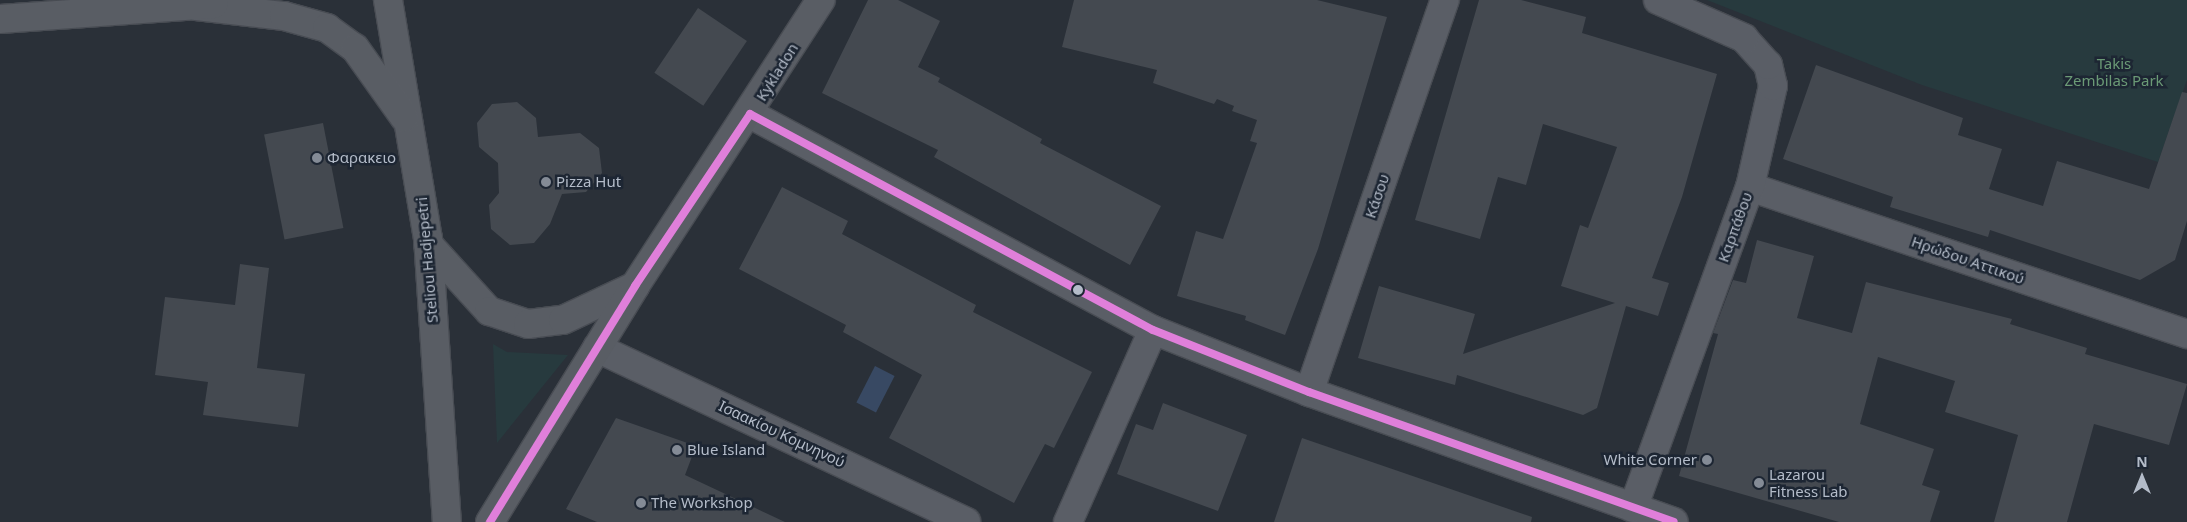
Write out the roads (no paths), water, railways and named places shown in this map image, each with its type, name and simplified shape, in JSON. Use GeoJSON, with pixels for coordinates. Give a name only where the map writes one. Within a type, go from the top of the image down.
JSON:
{"type":"FeatureCollection","features":[{"type":"Feature","properties":{"kind":"main road"},"geometry":{"type":"LineString","coordinates":[[0,19],[196,6],[239,0]]}},
{"type":"Feature","properties":{"kind":"main road","name":"Steliou Hadjepetri"},"geometry":{"type":"LineString","coordinates":[[388,0],[412,134],[428,244],[447,522]]}},
{"type":"Feature","properties":{"kind":"main road","name":"Kykladon"},"geometry":{"type":"LineString","coordinates":[[490,522],[634,286],[750,114],[821,0]]}},
{"type":"Feature","properties":{"kind":"main road"},"geometry":{"type":"LineString","coordinates":[[196,6],[284,16],[340,36],[384,85],[412,134]]}},
{"type":"Feature","properties":{"kind":"main road"},"geometry":{"type":"LineString","coordinates":[[428,244],[489,311],[528,324],[563,320],[634,286]]}},
{"type":"Feature","properties":{"kind":"street","name":"Κάσου"},"geometry":{"type":"LineString","coordinates":[[1309,392],[1444,0]]}},
{"type":"Feature","properties":{"kind":"street","name":"Καρπάθου"},"geometry":{"type":"LineString","coordinates":[[1633,508],[1750,187],[1772,107],[1768,65],[1744,38],[1728,29],[1658,0]]}},
{"type":"Feature","properties":{"kind":"street"},"geometry":{"type":"LineString","coordinates":[[750,114],[1153,330],[1309,392],[1674,522]]}},
{"type":"Feature","properties":{"kind":"street","name":"Ηρώδου Αττικού"},"geometry":{"type":"LineString","coordinates":[[1750,187],[2187,334]]}},
{"type":"Feature","properties":{"kind":"street"},"geometry":{"type":"LineString","coordinates":[[1068,522],[1153,330]]}},
{"type":"Feature","properties":{"kind":"street","name":"Ισαακίου Κομνηνού"},"geometry":{"type":"LineString","coordinates":[[597,348],[966,522]]}},
{"type":"Feature","properties":{"kind":"water"},"geometry":{"type":"Polygon","coordinates":[[[875,366],[895,376],[876,413],[856,403],[875,366]]]}},
{"type":"Feature","properties":{"kind":"place","name":"Φαρακειο"},"geometry":{"type":"Point","coordinates":[317,158]}},
{"type":"Feature","properties":{"kind":"place","name":"Pizza Hut"},"geometry":{"type":"Point","coordinates":[546,182]}},
{"type":"Feature","properties":{"kind":"place","name":"Blue Island"},"geometry":{"type":"Point","coordinates":[677,450]}},
{"type":"Feature","properties":{"kind":"place","name":"White Corner"},"geometry":{"type":"Point","coordinates":[1707,460]}},
{"type":"Feature","properties":{"kind":"place","name":"Lazarou Fitness Lab"},"geometry":{"type":"Point","coordinates":[1759,483]}},
{"type":"Feature","properties":{"kind":"place","name":"The Workshop"},"geometry":{"type":"Point","coordinates":[641,503]}},
{"type":"Feature","properties":{"kind":"park label","name":"Takis Zembilas Park"},"geometry":{"type":"Point","coordinates":[2114,72]}}]}
